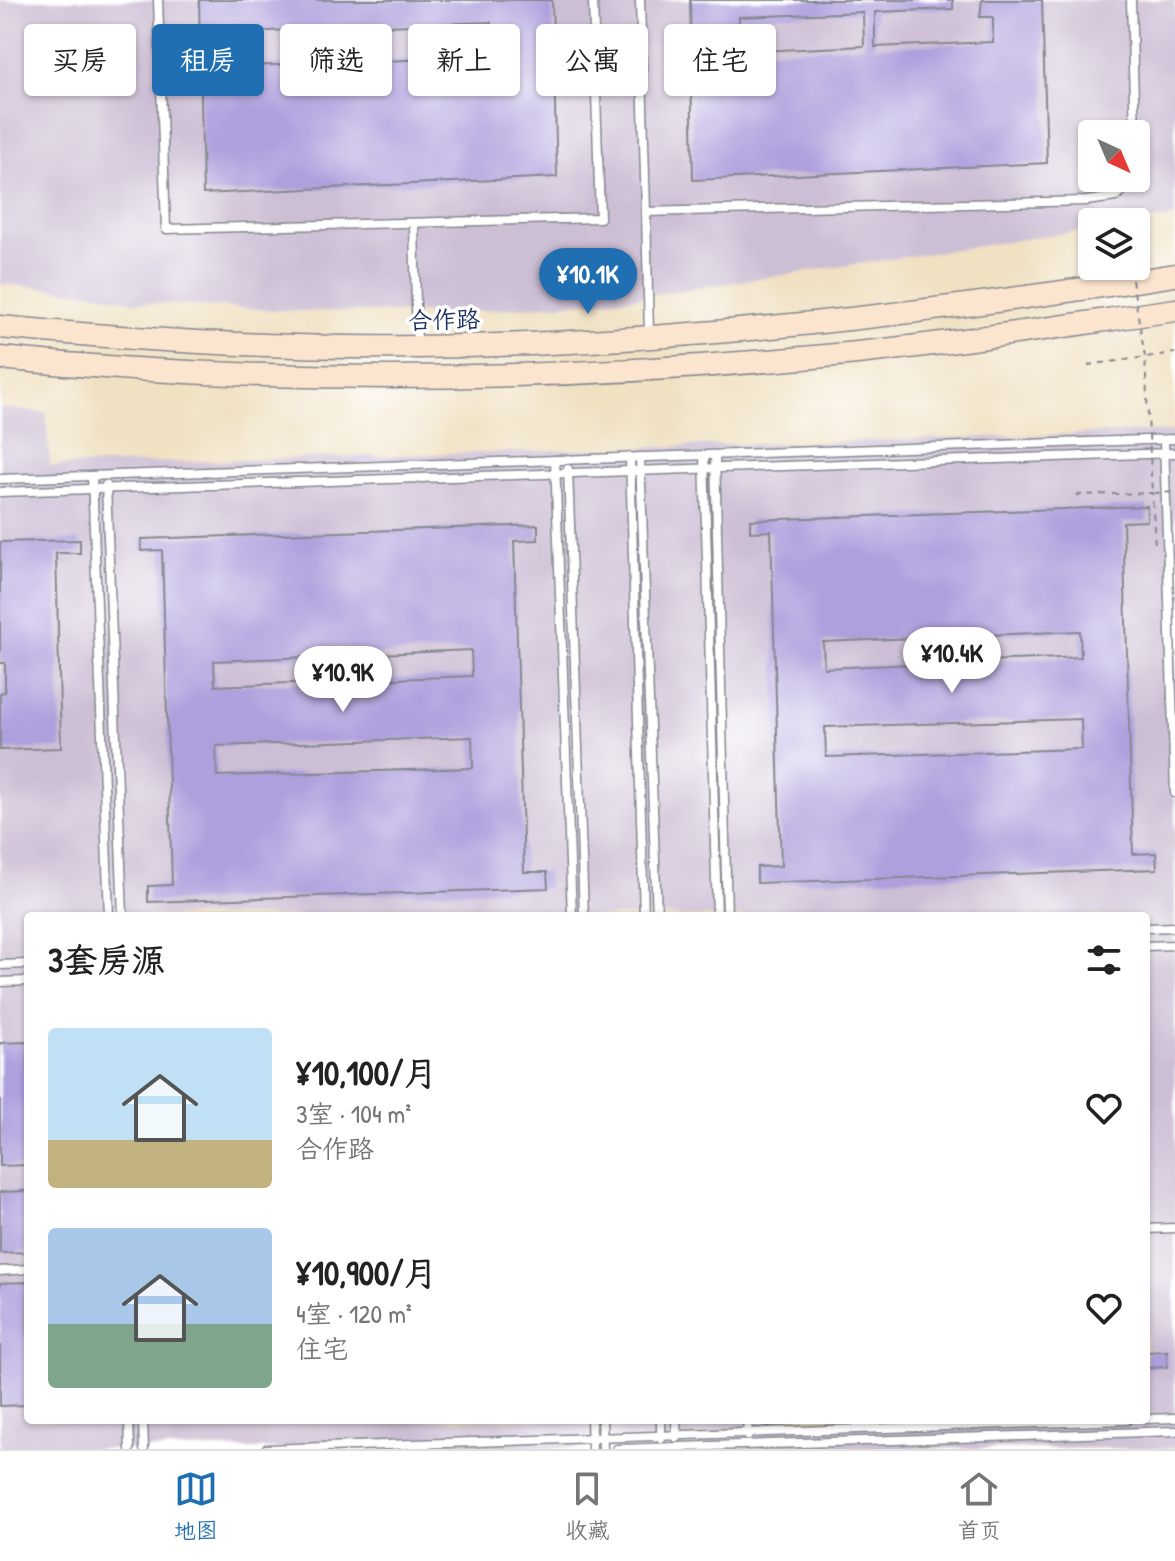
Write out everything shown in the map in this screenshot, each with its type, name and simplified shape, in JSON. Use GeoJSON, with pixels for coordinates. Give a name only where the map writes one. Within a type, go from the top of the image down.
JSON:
{"type":"FeatureCollection","features":[{"type":"Feature","properties":{"kind":"main road","name":"合作路"},"geometry":{"type":"LineString","coordinates":[[0,327],[102,336],[417,347],[649,336],[832,319],[1175,275]]}},
{"type":"Feature","properties":{"kind":"main road"},"geometry":{"type":"LineString","coordinates":[[0,358],[274,377],[466,377],[652,369],[859,352],[1175,310]]}},
{"type":"Feature","properties":{"kind":"lane"},"geometry":{"type":"LineString","coordinates":[[158,0],[166,229],[600,218],[593,0]]}},
{"type":"Feature","properties":{"kind":"lane"},"geometry":{"type":"LineString","coordinates":[[640,0],[649,336]]}},
{"type":"Feature","properties":{"kind":"lane"},"geometry":{"type":"LineString","coordinates":[[1131,0],[1135,120]]}},
{"type":"Feature","properties":{"kind":"lane"},"geometry":{"type":"LineString","coordinates":[[646,212],[1086,201],[1116,197],[1121,192]]}},
{"type":"Feature","properties":{"kind":"lane"},"geometry":{"type":"LineString","coordinates":[[414,223],[417,347]]}},
{"type":"Feature","properties":{"kind":"lane"},"geometry":{"type":"LineString","coordinates":[[0,479],[1175,439]]}},
{"type":"Feature","properties":{"kind":"lane"},"geometry":{"type":"LineString","coordinates":[[1164,440],[1175,793]]}},
{"type":"Feature","properties":{"kind":"lane"},"geometry":{"type":"LineString","coordinates":[[0,492],[1175,453]]}},
{"type":"Feature","properties":{"kind":"lane"},"geometry":{"type":"LineString","coordinates":[[704,455],[717,912]]}},
{"type":"Feature","properties":{"kind":"lane"},"geometry":{"type":"LineString","coordinates":[[715,455],[727,912]]}},
{"type":"Feature","properties":{"kind":"lane"},"geometry":{"type":"LineString","coordinates":[[635,457],[644,912]]}},
{"type":"Feature","properties":{"kind":"lane"},"geometry":{"type":"LineString","coordinates":[[555,460],[572,912]]}},
{"type":"Feature","properties":{"kind":"lane"},"geometry":{"type":"LineString","coordinates":[[568,460],[584,912]]}},
{"type":"Feature","properties":{"kind":"lane"},"geometry":{"type":"LineString","coordinates":[[635,471],[657,912]]}},
{"type":"Feature","properties":{"kind":"lane"},"geometry":{"type":"LineString","coordinates":[[106,475],[123,912]]}},
{"type":"Feature","properties":{"kind":"lane"},"geometry":{"type":"LineString","coordinates":[[92,476],[109,912]]}},
{"type":"Feature","properties":{"kind":"lane"},"geometry":{"type":"LineString","coordinates":[[1150,928],[1175,927]]}},
{"type":"Feature","properties":{"kind":"lane"},"geometry":{"type":"LineString","coordinates":[[1150,946],[1175,945]]}},
{"type":"Feature","properties":{"kind":"lane"},"geometry":{"type":"LineString","coordinates":[[0,965],[24,964]]}},
{"type":"Feature","properties":{"kind":"lane"},"geometry":{"type":"LineString","coordinates":[[0,982],[24,981]]}},
{"type":"Feature","properties":{"kind":"lane"},"geometry":{"type":"LineString","coordinates":[[1150,1229],[1175,1228]]}},
{"type":"Feature","properties":{"kind":"lane"},"geometry":{"type":"LineString","coordinates":[[0,1271],[24,1269]]}},
{"type":"Feature","properties":{"kind":"lane"},"geometry":{"type":"LineString","coordinates":[[1150,1419],[1175,1418]]}},
{"type":"Feature","properties":{"kind":"lane"},"geometry":{"type":"LineString","coordinates":[[129,1424],[130,1449]]}},
{"type":"Feature","properties":{"kind":"lane"},"geometry":{"type":"LineString","coordinates":[[143,1424],[144,1449]]}},
{"type":"Feature","properties":{"kind":"lane"},"geometry":{"type":"LineString","coordinates":[[591,1424],[592,1449]]}},
{"type":"Feature","properties":{"kind":"lane"},"geometry":{"type":"LineString","coordinates":[[602,1424],[603,1449]]}},
{"type":"Feature","properties":{"kind":"lane"},"geometry":{"type":"LineString","coordinates":[[661,1424],[662,1448]]}},
{"type":"Feature","properties":{"kind":"lane"},"geometry":{"type":"LineString","coordinates":[[676,1424],[677,1447]]}},
{"type":"Feature","properties":{"kind":"lane"},"geometry":{"type":"LineString","coordinates":[[732,1424],[732,1445]]}},
{"type":"Feature","properties":{"kind":"lane"},"geometry":{"type":"LineString","coordinates":[[747,1424],[748,1445]]}},
{"type":"Feature","properties":{"kind":"lane"},"geometry":{"type":"LineString","coordinates":[[266,1449],[1010,1424]]}},
{"type":"Feature","properties":{"kind":"lane"},"geometry":{"type":"LineString","coordinates":[[617,1449],[1175,1431]]}},
{"type":"Feature","properties":{"kind":"path"},"geometry":{"type":"LineString","coordinates":[[1132,280],[1145,357],[1155,546]]}},
{"type":"Feature","properties":{"kind":"path"},"geometry":{"type":"LineString","coordinates":[[1088,365],[1175,353]]}},
{"type":"Feature","properties":{"kind":"path"},"geometry":{"type":"LineString","coordinates":[[1076,495],[1175,492]]}},
{"type":"Feature","properties":{"kind":"shaded area"},"geometry":{"type":"Polygon","coordinates":[[[0,0],[1175,0],[1175,217],[1150,221],[1150,208],[1078,208],[1078,231],[629,298],[455,313],[295,311],[133,302],[104,294],[0,284],[0,0]]]}},
{"type":"Feature","properties":{"kind":"shaded area"},"geometry":{"type":"Polygon","coordinates":[[[0,408],[46,413],[50,466],[1175,431],[1175,1448],[0,1449],[0,408]]]}},
{"type":"Feature","properties":{"kind":"building"},"geometry":{"type":"Polygon","coordinates":[[[199,0],[552,0],[553,24],[536,24],[536,96],[555,96],[557,177],[203,194],[201,96],[264,96],[264,65],[280,65],[280,96],[392,96],[392,61],[408,60],[408,96],[520,96],[520,24],[280,24],[280,30],[264,31],[264,24],[199,24],[199,0]]]}},
{"type":"Feature","properties":{"kind":"building"},"geometry":{"type":"Polygon","coordinates":[[[690,0],[953,0],[953,9],[875,12],[875,47],[993,42],[993,17],[980,17],[982,0],[1042,0],[1047,163],[693,180],[692,96],[776,96],[776,50],[864,46],[863,12],[739,17],[739,24],[690,24],[690,0]]]}},
{"type":"Feature","properties":{"kind":"building"},"geometry":{"type":"Polygon","coordinates":[[[1147,506],[1147,521],[1123,522],[1133,854],[1156,853],[1157,869],[757,883],[757,867],[781,866],[771,531],[750,532],[750,520],[1147,506]],[[1080,631],[823,642],[824,668],[1081,657],[1080,631]],[[1081,719],[825,727],[826,757],[1082,749],[1081,719]]]}},
{"type":"Feature","properties":{"kind":"building"},"geometry":{"type":"Polygon","coordinates":[[[538,525],[538,540],[514,541],[524,872],[547,872],[548,888],[148,902],[148,886],[172,885],[162,550],[141,551],[141,539],[538,525]],[[471,650],[214,661],[215,686],[472,676],[471,650]],[[472,737],[216,746],[217,776],[473,768],[472,737]]]}},
{"type":"Feature","properties":{"kind":"building"},"geometry":{"type":"Polygon","coordinates":[[[80,540],[80,553],[56,553],[61,748],[0,750],[0,693],[5,692],[5,663],[0,663],[0,542],[80,540]]]}},
{"type":"Feature","properties":{"kind":"building"},"geometry":{"type":"Polygon","coordinates":[[[24,1042],[24,1165],[0,1166],[0,1043],[24,1042]]]}},
{"type":"Feature","properties":{"kind":"building"},"geometry":{"type":"Polygon","coordinates":[[[24,1191],[24,1252],[0,1253],[0,1192],[24,1191]]]}},
{"type":"Feature","properties":{"kind":"building"},"geometry":{"type":"Polygon","coordinates":[[[24,1282],[24,1405],[0,1406],[0,1283],[24,1282]]]}},
{"type":"Feature","properties":{"kind":"building"},"geometry":{"type":"Polygon","coordinates":[[[1167,1351],[1167,1367],[1150,1368],[1150,1352],[1167,1351]]]}}]}
